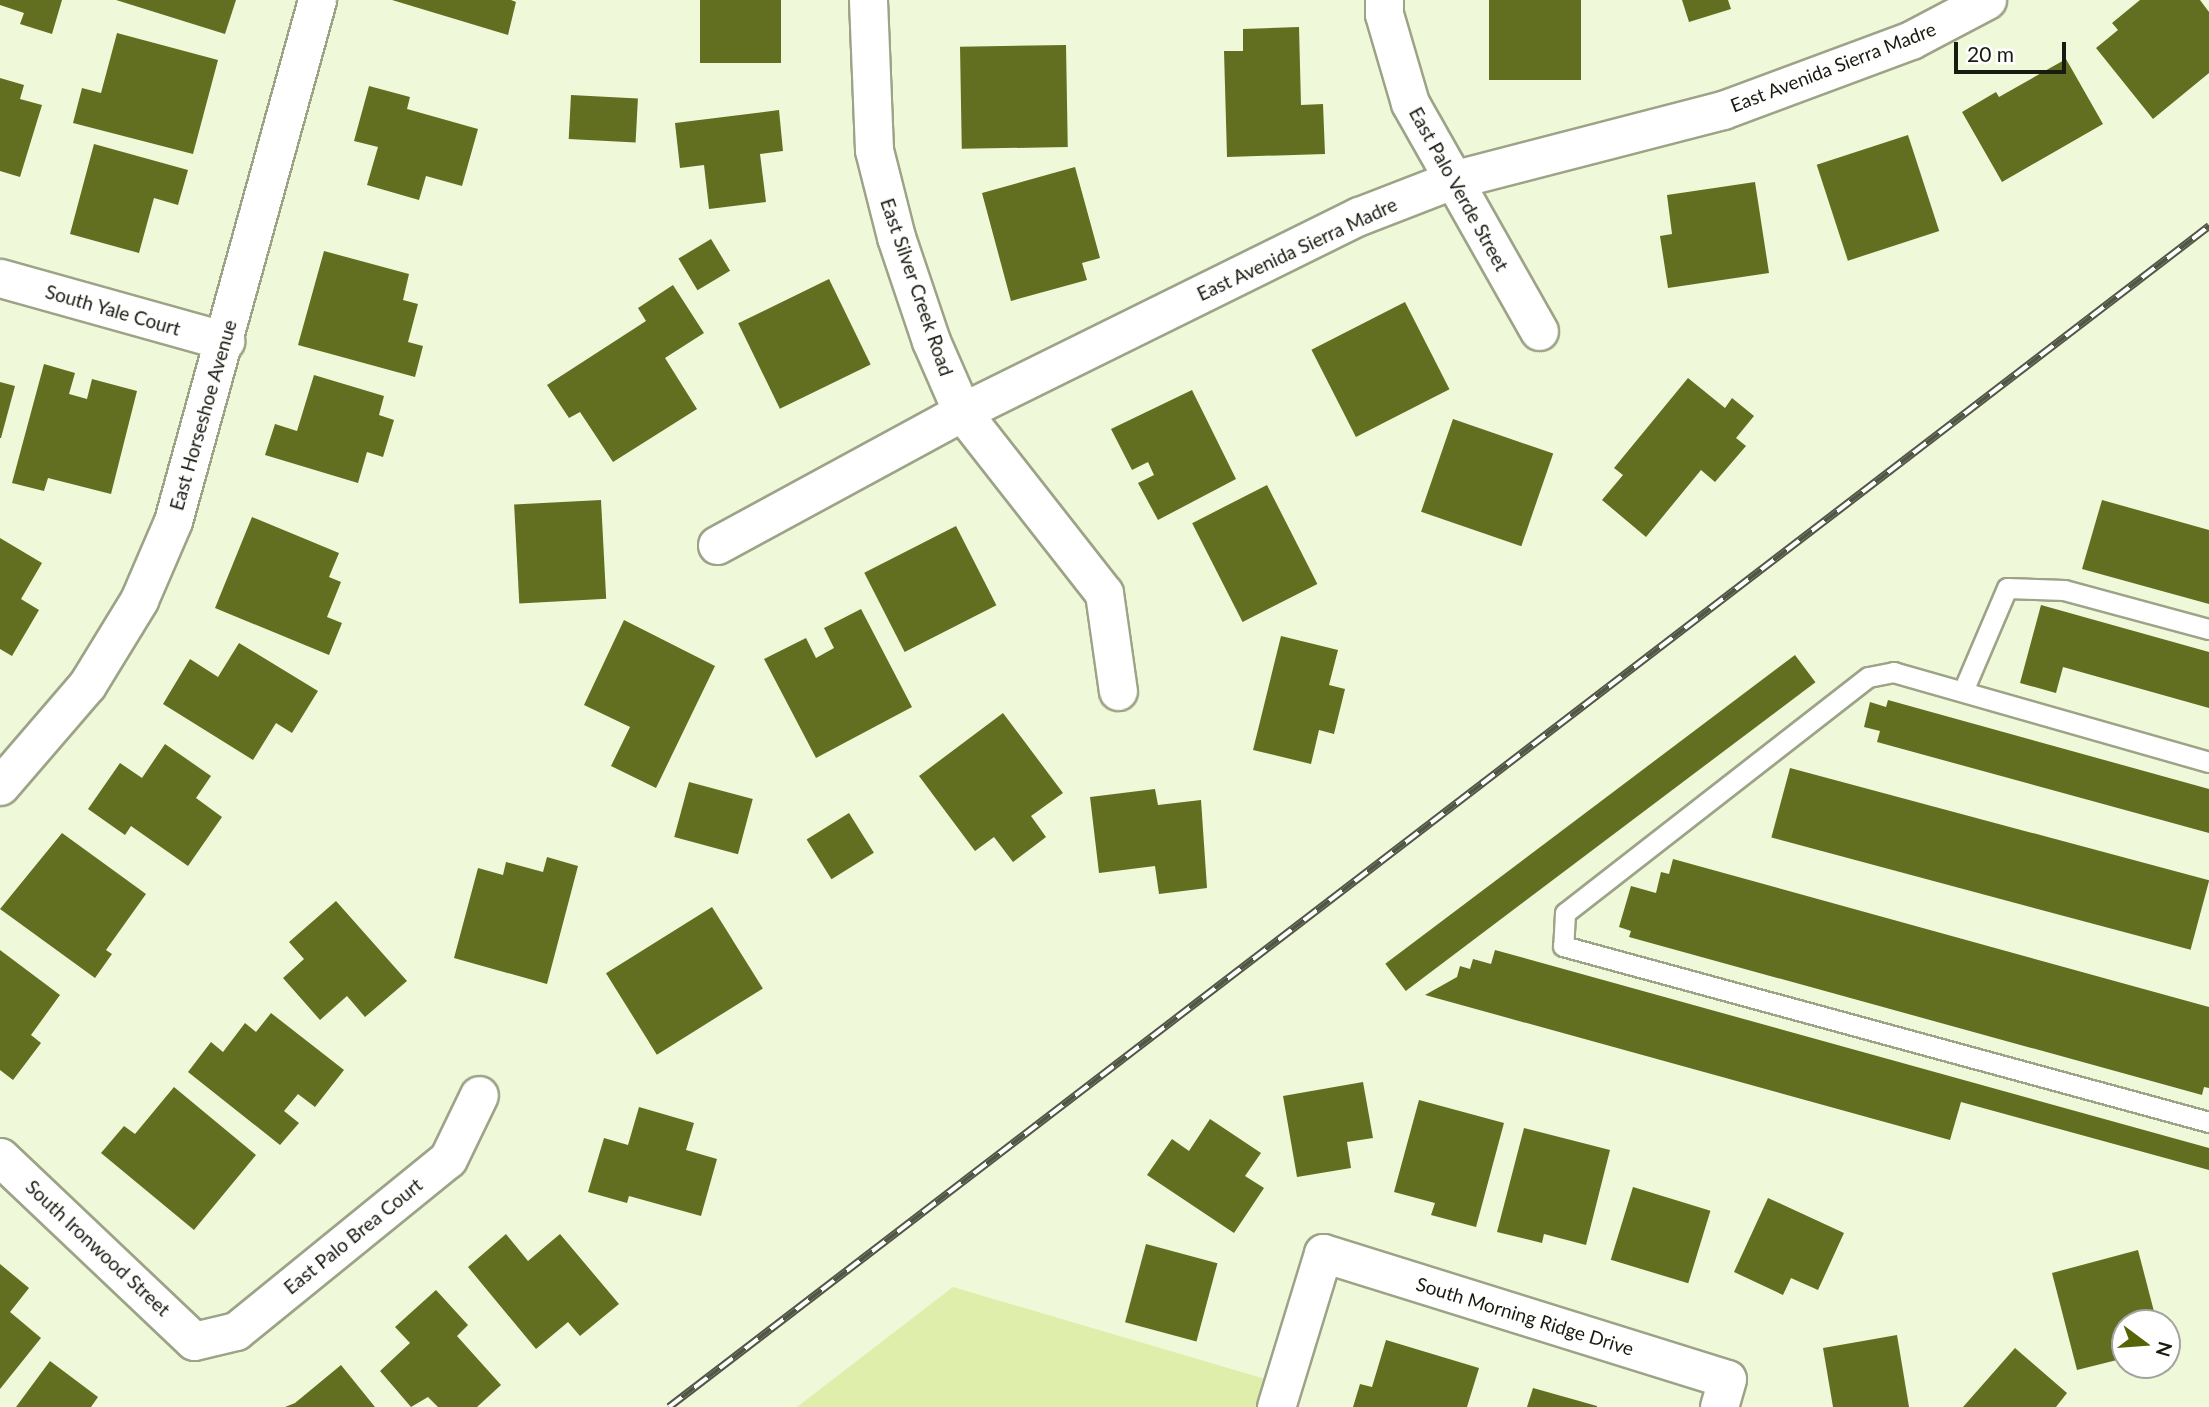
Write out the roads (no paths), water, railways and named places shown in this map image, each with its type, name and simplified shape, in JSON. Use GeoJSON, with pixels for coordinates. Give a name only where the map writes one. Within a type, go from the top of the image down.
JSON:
{"type":"FeatureCollection","features":[{"type":"Feature","properties":{"kind":"street","name":"East Horseshoe Avenue"},"geometry":{"type":"LineString","coordinates":[[0,786],[87,685],[139,600],[173,521],[225,341],[317,0]]}},
{"type":"Feature","properties":{"kind":"street","name":"East Silver Creek Road"},"geometry":{"type":"LineString","coordinates":[[868,0],[874,150],[900,250],[931,341],[962,412],[1104,593],[1118,691]]}},
{"type":"Feature","properties":{"kind":"street","name":"East Palo Verde Street"},"geometry":{"type":"LineString","coordinates":[[1384,0],[1384,14],[1410,103],[1539,331]]}},
{"type":"Feature","properties":{"kind":"street","name":"East Avenida Sierra Madre"},"geometry":{"type":"LineString","coordinates":[[718,545],[962,412],[1359,216],[1452,180],[1723,110],[1911,40],[1987,0]]}},
{"type":"Feature","properties":{"kind":"street","name":"South Yale Court"},"geometry":{"type":"LineString","coordinates":[[0,278],[225,341]]}},
{"type":"Feature","properties":{"kind":"street","name":"East Palo Brea Court"},"geometry":{"type":"LineString","coordinates":[[194,1341],[236,1331],[448,1159],[480,1095]]}},
{"type":"Feature","properties":{"kind":"street","name":"South Ironwood Street"},"geometry":{"type":"LineString","coordinates":[[0,1157],[194,1341]]}},
{"type":"Feature","properties":{"kind":"street","name":"South Morning Ridge Drive"},"geometry":{"type":"LineString","coordinates":[[1276,1407],[1324,1253],[1723,1393]]}},
{"type":"Feature","properties":{"kind":"lane"},"geometry":{"type":"LineString","coordinates":[[1963,691],[2007,587],[2064,590],[2209,629]]}},
{"type":"Feature","properties":{"kind":"lane"},"geometry":{"type":"LineString","coordinates":[[2209,762],[1894,672],[1868,677],[1565,913],[1563,946],[2209,1122]]}},
{"type":"Feature","properties":{"kind":"railway"},"geometry":{"type":"LineString","coordinates":[[669,1407],[2209,226]]}}]}
